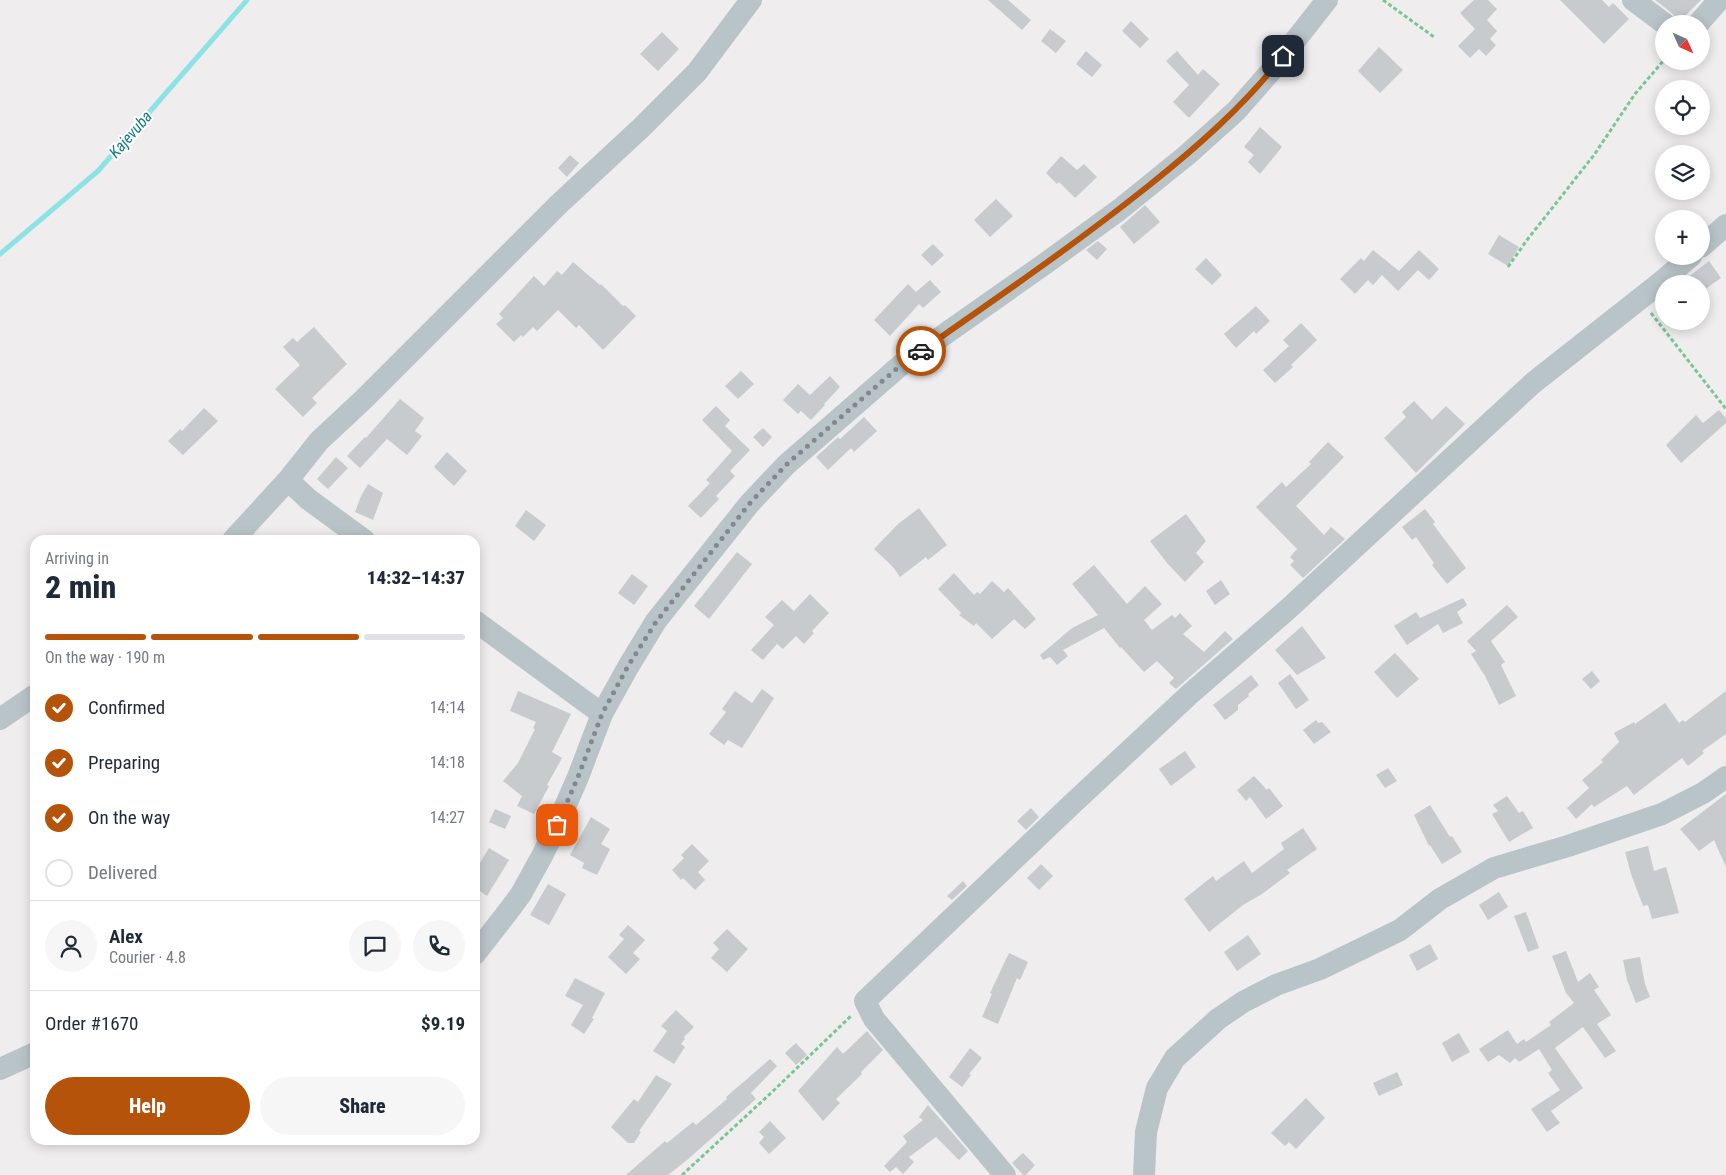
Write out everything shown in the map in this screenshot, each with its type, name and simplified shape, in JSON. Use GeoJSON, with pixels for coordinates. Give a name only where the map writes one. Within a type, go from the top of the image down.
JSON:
{"type":"FeatureCollection","features":[{"type":"Feature","properties":{"kind":"street"},"geometry":{"type":"LineString","coordinates":[[238,535],[288,480],[319,441],[364,399],[559,204],[642,127],[697,72],[751,0]]}},
{"type":"Feature","properties":{"kind":"street"},"geometry":{"type":"LineString","coordinates":[[480,948],[521,894],[542,856],[575,785],[602,714],[628,666],[656,622],[750,503],[787,464],[901,365],[1119,210],[1187,154],[1236,111],[1272,70],[1327,0]]}},
{"type":"Feature","properties":{"kind":"street"},"geometry":{"type":"LineString","coordinates":[[1634,0],[1655,16]]}},
{"type":"Feature","properties":{"kind":"street"},"geometry":{"type":"LineString","coordinates":[[1706,15],[1719,0]]}},
{"type":"Feature","properties":{"kind":"street"},"geometry":{"type":"LineString","coordinates":[[1710,239],[1726,225]]}},
{"type":"Feature","properties":{"kind":"street"},"geometry":{"type":"LineString","coordinates":[[1005,1175],[874,1019],[865,1001],[1183,700],[1287,610],[1533,383],[1680,265]]}},
{"type":"Feature","properties":{"kind":"street"},"geometry":{"type":"LineString","coordinates":[[288,480],[308,499],[357,535]]}},
{"type":"Feature","properties":{"kind":"street"},"geometry":{"type":"LineString","coordinates":[[480,625],[602,714]]}},
{"type":"Feature","properties":{"kind":"street"},"geometry":{"type":"LineString","coordinates":[[0,719],[30,698]]}},
{"type":"Feature","properties":{"kind":"street"},"geometry":{"type":"LineString","coordinates":[[1144,1175],[1146,1132],[1157,1088],[1176,1058],[1218,1019],[1243,1002],[1276,985],[1320,969],[1400,930],[1440,899],[1494,868],[1568,846],[1662,814],[1726,777]]}},
{"type":"Feature","properties":{"kind":"street"},"geometry":{"type":"LineString","coordinates":[[0,1069],[30,1055]]}},
{"type":"Feature","properties":{"kind":"path"},"geometry":{"type":"LineString","coordinates":[[1384,0],[1434,37]]}},
{"type":"Feature","properties":{"kind":"path"},"geometry":{"type":"LineString","coordinates":[[1508,267],[1526,240],[1594,155],[1635,94],[1655,70]]}},
{"type":"Feature","properties":{"kind":"path"},"geometry":{"type":"LineString","coordinates":[[1640,299],[1726,409]]}},
{"type":"Feature","properties":{"kind":"path"},"geometry":{"type":"LineString","coordinates":[[682,1175],[771,1093],[865,1001]]}},
{"type":"Feature","properties":{"kind":"building"},"geometry":{"type":"Polygon","coordinates":[[[988,0],[1008,0],[1031,20],[1022,30],[988,0]]]}},
{"type":"Feature","properties":{"kind":"building"},"geometry":{"type":"Polygon","coordinates":[[[1474,0],[1488,0],[1497,9],[1487,20],[1497,31],[1490,39],[1496,45],[1486,56],[1479,49],[1470,58],[1458,46],[1475,29],[1460,13],[1474,0]]]}},
{"type":"Feature","properties":{"kind":"building"},"geometry":{"type":"Polygon","coordinates":[[[1560,0],[1602,0],[1609,7],[1613,3],[1629,19],[1604,44],[1560,0]]]}},
{"type":"Feature","properties":{"kind":"building"},"geometry":{"type":"Polygon","coordinates":[[[1655,0],[1701,0],[1686,15],[1673,14],[1655,0]]]}},
{"type":"Feature","properties":{"kind":"building"},"geometry":{"type":"Polygon","coordinates":[[[1131,21],[1149,39],[1140,48],[1122,31],[1131,21]]]}},
{"type":"Feature","properties":{"kind":"building"},"geometry":{"type":"Polygon","coordinates":[[[1050,29],[1066,41],[1056,53],[1041,41],[1050,29]]]}},
{"type":"Feature","properties":{"kind":"building"},"geometry":{"type":"Polygon","coordinates":[[[662,32],[679,49],[658,71],[640,54],[662,32]]]}},
{"type":"Feature","properties":{"kind":"building"},"geometry":{"type":"Polygon","coordinates":[[[1379,47],[1403,70],[1380,93],[1358,71],[1379,47]]]}},
{"type":"Feature","properties":{"kind":"building"},"geometry":{"type":"Polygon","coordinates":[[[1086,51],[1102,65],[1092,77],[1076,64],[1086,51]]]}},
{"type":"Feature","properties":{"kind":"building"},"geometry":{"type":"Polygon","coordinates":[[[1177,51],[1198,75],[1203,69],[1220,84],[1189,118],[1173,102],[1189,85],[1166,61],[1177,51]]]}},
{"type":"Feature","properties":{"kind":"building"},"geometry":{"type":"Polygon","coordinates":[[[1260,127],[1282,147],[1260,174],[1248,162],[1254,155],[1244,147],[1260,127]]]}},
{"type":"Feature","properties":{"kind":"building"},"geometry":{"type":"Polygon","coordinates":[[[570,155],[579,163],[567,177],[558,168],[570,155]]]}},
{"type":"Feature","properties":{"kind":"building"},"geometry":{"type":"Polygon","coordinates":[[[1061,156],[1077,170],[1084,164],[1097,177],[1075,198],[1059,182],[1057,184],[1046,173],[1061,156]]]}},
{"type":"Feature","properties":{"kind":"building"},"geometry":{"type":"Polygon","coordinates":[[[996,199],[1013,216],[990,237],[974,220],[996,199]]]}},
{"type":"Feature","properties":{"kind":"building"},"geometry":{"type":"Polygon","coordinates":[[[1145,205],[1160,222],[1134,244],[1120,227],[1145,205]]]}},
{"type":"Feature","properties":{"kind":"building"},"geometry":{"type":"Polygon","coordinates":[[[1499,235],[1519,247],[1508,266],[1488,254],[1499,235]]]}},
{"type":"Feature","properties":{"kind":"building"},"geometry":{"type":"Polygon","coordinates":[[[1098,241],[1107,249],[1097,260],[1086,250],[1098,241]]]}},
{"type":"Feature","properties":{"kind":"building"},"geometry":{"type":"Polygon","coordinates":[[[933,244],[944,255],[932,266],[921,255],[933,244]]]}},
{"type":"Feature","properties":{"kind":"building"},"geometry":{"type":"Polygon","coordinates":[[[1373,250],[1399,271],[1419,250],[1439,269],[1429,280],[1418,270],[1398,291],[1382,275],[1373,285],[1368,280],[1355,294],[1340,279],[1361,258],[1364,261],[1373,250]]]}},
{"type":"Feature","properties":{"kind":"building"},"geometry":{"type":"Polygon","coordinates":[[[1206,258],[1222,275],[1212,285],[1195,269],[1206,258]]]}},
{"type":"Feature","properties":{"kind":"building"},"geometry":{"type":"Polygon","coordinates":[[[573,262],[601,284],[636,316],[603,350],[579,325],[576,328],[558,310],[537,331],[533,327],[523,337],[521,335],[514,342],[496,324],[503,318],[499,314],[534,276],[544,286],[557,271],[562,275],[573,262]]]}},
{"type":"Feature","properties":{"kind":"building"},"geometry":{"type":"Polygon","coordinates":[[[1710,262],[1721,278],[1710,286],[1710,275],[1691,275],[1704,265],[1710,265],[1710,262]]]}},
{"type":"Feature","properties":{"kind":"building"},"geometry":{"type":"Polygon","coordinates":[[[930,280],[941,292],[923,308],[919,304],[890,336],[874,320],[908,284],[916,292],[930,280]]]}},
{"type":"Feature","properties":{"kind":"building"},"geometry":{"type":"Polygon","coordinates":[[[1256,306],[1270,321],[1256,334],[1254,331],[1236,348],[1224,334],[1256,306]]]}},
{"type":"Feature","properties":{"kind":"building"},"geometry":{"type":"Polygon","coordinates":[[[1301,323],[1317,340],[1291,365],[1293,367],[1275,383],[1263,370],[1289,346],[1283,340],[1301,323]]]}},
{"type":"Feature","properties":{"kind":"building"},"geometry":{"type":"Polygon","coordinates":[[[314,327],[347,364],[312,398],[317,403],[303,417],[275,389],[300,365],[283,347],[293,338],[297,342],[314,327]]]}},
{"type":"Feature","properties":{"kind":"building"},"geometry":{"type":"Polygon","coordinates":[[[741,371],[754,384],[738,399],[725,386],[741,371]]]}},
{"type":"Feature","properties":{"kind":"building"},"geometry":{"type":"Polygon","coordinates":[[[830,376],[840,387],[811,420],[801,411],[798,414],[783,400],[798,384],[810,395],[830,376]]]}},
{"type":"Feature","properties":{"kind":"building"},"geometry":{"type":"Polygon","coordinates":[[[400,399],[424,418],[415,431],[422,436],[407,455],[387,439],[360,468],[347,456],[366,438],[400,399]]]}},
{"type":"Feature","properties":{"kind":"building"},"geometry":{"type":"Polygon","coordinates":[[[1414,401],[1432,420],[1446,406],[1465,424],[1416,473],[1384,438],[1406,417],[1402,412],[1414,401]]]}},
{"type":"Feature","properties":{"kind":"building"},"geometry":{"type":"Polygon","coordinates":[[[716,406],[730,420],[725,426],[750,450],[730,471],[735,476],[716,496],[719,499],[701,518],[688,506],[710,483],[706,480],[732,451],[702,420],[716,406]]]}},
{"type":"Feature","properties":{"kind":"building"},"geometry":{"type":"Polygon","coordinates":[[[204,408],[218,421],[183,455],[168,441],[180,429],[182,431],[204,408]]]}},
{"type":"Feature","properties":{"kind":"building"},"geometry":{"type":"Polygon","coordinates":[[[1719,410],[1726,418],[1726,423],[1681,463],[1666,445],[1696,415],[1703,423],[1719,410]]]}},
{"type":"Feature","properties":{"kind":"building"},"geometry":{"type":"Polygon","coordinates":[[[864,417],[877,431],[854,452],[851,448],[828,470],[816,457],[838,437],[840,439],[864,417]]]}},
{"type":"Feature","properties":{"kind":"building"},"geometry":{"type":"Polygon","coordinates":[[[763,428],[772,437],[763,447],[753,437],[763,428]]]}},
{"type":"Feature","properties":{"kind":"building"},"geometry":{"type":"Polygon","coordinates":[[[1328,442],[1344,457],[1296,506],[1324,535],[1331,527],[1345,539],[1303,578],[1290,565],[1294,561],[1290,557],[1297,549],[1256,507],[1282,482],[1286,487],[1311,464],[1309,462],[1328,442]]]}},
{"type":"Feature","properties":{"kind":"building"},"geometry":{"type":"Polygon","coordinates":[[[447,452],[467,471],[454,486],[434,467],[447,452]]]}},
{"type":"Feature","properties":{"kind":"building"},"geometry":{"type":"Polygon","coordinates":[[[336,457],[348,468],[328,489],[317,479],[336,457]]]}},
{"type":"Feature","properties":{"kind":"building"},"geometry":{"type":"Polygon","coordinates":[[[368,484],[383,493],[373,520],[355,512],[368,484]]]}},
{"type":"Feature","properties":{"kind":"building"},"geometry":{"type":"Polygon","coordinates":[[[919,508],[947,545],[928,560],[926,557],[900,577],[893,567],[874,549],[898,524],[919,508]]]}},
{"type":"Feature","properties":{"kind":"building"},"geometry":{"type":"Polygon","coordinates":[[[1425,509],[1435,522],[1433,524],[1466,568],[1447,584],[1432,565],[1434,563],[1416,537],[1412,540],[1402,527],[1425,509]]]}},
{"type":"Feature","properties":{"kind":"building"},"geometry":{"type":"Polygon","coordinates":[[[526,510],[546,525],[534,541],[515,526],[526,510]]]}},
{"type":"Feature","properties":{"kind":"building"},"geometry":{"type":"Polygon","coordinates":[[[1186,514],[1206,541],[1196,553],[1204,562],[1185,582],[1150,541],[1186,514]]]}},
{"type":"Feature","properties":{"kind":"building"},"geometry":{"type":"Polygon","coordinates":[[[737,552],[752,564],[709,619],[694,606],[737,552]]]}},
{"type":"Feature","properties":{"kind":"building"},"geometry":{"type":"Polygon","coordinates":[[[1094,565],[1127,604],[1145,586],[1162,604],[1144,620],[1152,630],[1172,615],[1175,618],[1180,613],[1192,626],[1183,634],[1204,652],[1225,631],[1233,639],[1176,689],[1169,683],[1174,678],[1157,661],[1144,672],[1120,648],[1104,628],[1063,650],[1068,656],[1057,665],[1050,657],[1043,660],[1040,655],[1072,628],[1098,615],[1072,584],[1094,565]]]}},
{"type":"Feature","properties":{"kind":"building"},"geometry":{"type":"Polygon","coordinates":[[[954,573],[974,595],[977,592],[980,594],[992,581],[1004,592],[1008,588],[1036,619],[1025,629],[1014,619],[992,639],[976,623],[974,626],[959,615],[961,613],[938,589],[954,573]]]}},
{"type":"Feature","properties":{"kind":"building"},"geometry":{"type":"Polygon","coordinates":[[[632,574],[648,586],[634,605],[618,593],[632,574]]]}},
{"type":"Feature","properties":{"kind":"building"},"geometry":{"type":"Polygon","coordinates":[[[1221,580],[1230,594],[1215,605],[1206,591],[1221,580]]]}},
{"type":"Feature","properties":{"kind":"building"},"geometry":{"type":"Polygon","coordinates":[[[810,594],[829,613],[812,631],[814,633],[804,644],[796,636],[783,649],[777,644],[763,660],[751,650],[774,625],[765,617],[782,600],[794,611],[810,594]]]}},
{"type":"Feature","properties":{"kind":"building"},"geometry":{"type":"Polygon","coordinates":[[[1463,598],[1467,605],[1457,612],[1463,623],[1443,633],[1438,624],[1407,645],[1394,626],[1416,612],[1420,618],[1463,598]]]}},
{"type":"Feature","properties":{"kind":"building"},"geometry":{"type":"Polygon","coordinates":[[[1507,605],[1518,617],[1491,641],[1505,662],[1501,665],[1516,696],[1499,705],[1485,676],[1471,654],[1476,651],[1467,641],[1507,605]]]}},
{"type":"Feature","properties":{"kind":"building"},"geometry":{"type":"Polygon","coordinates":[[[1302,626],[1326,658],[1297,675],[1275,650],[1302,626]]]}},
{"type":"Feature","properties":{"kind":"building"},"geometry":{"type":"Polygon","coordinates":[[[1395,653],[1419,679],[1397,698],[1374,672],[1395,653]]]}},
{"type":"Feature","properties":{"kind":"building"},"geometry":{"type":"Polygon","coordinates":[[[1592,671],[1600,681],[1591,689],[1582,679],[1592,671]]]}},
{"type":"Feature","properties":{"kind":"building"},"geometry":{"type":"Polygon","coordinates":[[[1290,674],[1309,700],[1296,709],[1278,683],[1290,674]]]}},
{"type":"Feature","properties":{"kind":"building"},"geometry":{"type":"Polygon","coordinates":[[[1251,675],[1259,685],[1238,705],[1238,710],[1225,720],[1213,705],[1251,675]]]}},
{"type":"Feature","properties":{"kind":"building"},"geometry":{"type":"Polygon","coordinates":[[[762,689],[774,698],[742,748],[728,740],[724,745],[709,734],[726,712],[722,709],[735,691],[752,703],[762,689]]]}},
{"type":"Feature","properties":{"kind":"building"},"geometry":{"type":"Polygon","coordinates":[[[518,691],[571,714],[552,752],[562,758],[534,814],[517,806],[522,796],[503,781],[518,763],[535,729],[533,728],[536,722],[510,711],[518,691]]]}},
{"type":"Feature","properties":{"kind":"building"},"geometry":{"type":"Polygon","coordinates":[[[1726,691],[1726,734],[1702,751],[1704,753],[1688,766],[1682,758],[1634,795],[1627,786],[1594,807],[1592,804],[1576,819],[1567,808],[1589,788],[1582,780],[1603,762],[1601,760],[1619,742],[1614,733],[1634,722],[1635,724],[1665,703],[1679,723],[1683,720],[1685,722],[1726,691]]]}},
{"type":"Feature","properties":{"kind":"building"},"geometry":{"type":"Polygon","coordinates":[[[1316,720],[1318,723],[1322,722],[1331,732],[1314,744],[1303,730],[1316,720]]]}},
{"type":"Feature","properties":{"kind":"building"},"geometry":{"type":"Polygon","coordinates":[[[1185,751],[1196,767],[1171,786],[1159,769],[1185,751]]]}},
{"type":"Feature","properties":{"kind":"building"},"geometry":{"type":"Polygon","coordinates":[[[1388,768],[1397,781],[1385,788],[1376,775],[1388,768]]]}},
{"type":"Feature","properties":{"kind":"building"},"geometry":{"type":"Polygon","coordinates":[[[1254,776],[1267,790],[1269,788],[1283,806],[1266,819],[1250,797],[1246,801],[1237,790],[1254,776]]]}},
{"type":"Feature","properties":{"kind":"building"},"geometry":{"type":"Polygon","coordinates":[[[1726,794],[1726,867],[1714,840],[1699,851],[1680,829],[1726,794]]]}},
{"type":"Feature","properties":{"kind":"building"},"geometry":{"type":"Polygon","coordinates":[[[1507,796],[1519,813],[1523,811],[1533,828],[1509,842],[1492,814],[1498,811],[1493,805],[1507,796]]]}},
{"type":"Feature","properties":{"kind":"building"},"geometry":{"type":"Polygon","coordinates":[[[1430,805],[1462,852],[1442,864],[1429,846],[1414,815],[1430,805]]]}},
{"type":"Feature","properties":{"kind":"building"},"geometry":{"type":"Polygon","coordinates":[[[1031,808],[1039,817],[1026,830],[1017,821],[1031,808]]]}},
{"type":"Feature","properties":{"kind":"building"},"geometry":{"type":"Polygon","coordinates":[[[495,809],[511,816],[505,829],[489,822],[495,809]]]}},
{"type":"Feature","properties":{"kind":"building"},"geometry":{"type":"Polygon","coordinates":[[[591,817],[610,829],[601,844],[610,849],[597,875],[582,868],[584,863],[570,855],[591,817]]]}},
{"type":"Feature","properties":{"kind":"building"},"geometry":{"type":"Polygon","coordinates":[[[1303,828],[1317,849],[1287,870],[1290,873],[1262,894],[1243,905],[1209,932],[1184,899],[1213,876],[1216,881],[1244,861],[1252,873],[1284,849],[1281,843],[1303,828]]]}},
{"type":"Feature","properties":{"kind":"building"},"geometry":{"type":"Polygon","coordinates":[[[692,844],[709,861],[698,872],[705,880],[695,890],[683,878],[681,880],[672,870],[684,858],[681,855],[692,844]]]}},
{"type":"Feature","properties":{"kind":"building"},"geometry":{"type":"Polygon","coordinates":[[[1648,846],[1654,871],[1666,867],[1679,913],[1652,919],[1648,905],[1643,906],[1625,852],[1648,846]]]}},
{"type":"Feature","properties":{"kind":"building"},"geometry":{"type":"Polygon","coordinates":[[[489,848],[509,860],[487,896],[480,891],[480,863],[489,848]]]}},
{"type":"Feature","properties":{"kind":"building"},"geometry":{"type":"Polygon","coordinates":[[[1041,864],[1053,876],[1039,890],[1027,878],[1041,864]]]}},
{"type":"Feature","properties":{"kind":"building"},"geometry":{"type":"Polygon","coordinates":[[[963,881],[967,886],[952,900],[947,896],[963,881]]]}},
{"type":"Feature","properties":{"kind":"building"},"geometry":{"type":"Polygon","coordinates":[[[548,884],[566,894],[549,925],[530,915],[548,884]]]}},
{"type":"Feature","properties":{"kind":"building"},"geometry":{"type":"Polygon","coordinates":[[[1499,892],[1508,907],[1488,920],[1479,905],[1499,892]]]}},
{"type":"Feature","properties":{"kind":"building"},"geometry":{"type":"Polygon","coordinates":[[[1526,912],[1539,948],[1528,952],[1514,916],[1526,912]]]}},
{"type":"Feature","properties":{"kind":"building"},"geometry":{"type":"Polygon","coordinates":[[[628,925],[645,940],[633,953],[640,959],[626,974],[608,957],[624,939],[619,935],[628,925]]]}},
{"type":"Feature","properties":{"kind":"building"},"geometry":{"type":"Polygon","coordinates":[[[727,929],[748,949],[727,972],[711,958],[719,949],[713,943],[727,929]]]}},
{"type":"Feature","properties":{"kind":"building"},"geometry":{"type":"Polygon","coordinates":[[[1248,935],[1261,954],[1237,971],[1224,952],[1248,935]]]}},
{"type":"Feature","properties":{"kind":"building"},"geometry":{"type":"Polygon","coordinates":[[[1430,944],[1438,959],[1417,971],[1409,955],[1430,944]]]}},
{"type":"Feature","properties":{"kind":"building"},"geometry":{"type":"Polygon","coordinates":[[[1566,951],[1578,982],[1590,973],[1599,987],[1594,990],[1611,1015],[1597,1024],[1616,1051],[1605,1058],[1583,1027],[1555,1048],[1583,1088],[1551,1111],[1560,1123],[1547,1132],[1531,1109],[1560,1090],[1548,1073],[1552,1070],[1539,1049],[1519,1062],[1515,1058],[1510,1063],[1499,1055],[1488,1062],[1479,1049],[1508,1030],[1517,1044],[1524,1039],[1526,1042],[1551,1025],[1549,1022],[1574,1003],[1566,993],[1552,956],[1566,951]]]}},
{"type":"Feature","properties":{"kind":"building"},"geometry":{"type":"Polygon","coordinates":[[[1009,953],[1028,962],[1020,980],[1017,978],[998,1024],[982,1017],[992,994],[990,993],[1009,953]]]}},
{"type":"Feature","properties":{"kind":"building"},"geometry":{"type":"Polygon","coordinates":[[[1640,957],[1645,984],[1650,997],[1636,1003],[1627,980],[1623,960],[1640,957]]]}},
{"type":"Feature","properties":{"kind":"building"},"geometry":{"type":"Polygon","coordinates":[[[575,978],[605,993],[592,1018],[594,1019],[584,1034],[571,1025],[583,1005],[565,996],[575,978]]]}},
{"type":"Feature","properties":{"kind":"building"},"geometry":{"type":"Polygon","coordinates":[[[676,1010],[694,1027],[684,1037],[685,1039],[681,1044],[685,1047],[674,1064],[653,1051],[667,1031],[661,1026],[676,1010]]]}},
{"type":"Feature","properties":{"kind":"building"},"geometry":{"type":"Polygon","coordinates":[[[867,1031],[883,1050],[836,1099],[840,1103],[823,1121],[798,1091],[837,1047],[843,1054],[867,1031]]]}},
{"type":"Feature","properties":{"kind":"building"},"geometry":{"type":"Polygon","coordinates":[[[1459,1033],[1470,1052],[1452,1062],[1442,1043],[1459,1033]]]}},
{"type":"Feature","properties":{"kind":"building"},"geometry":{"type":"Polygon","coordinates":[[[796,1043],[807,1055],[796,1065],[785,1053],[796,1043]]]}},
{"type":"Feature","properties":{"kind":"building"},"geometry":{"type":"Polygon","coordinates":[[[970,1048],[982,1058],[969,1074],[971,1075],[962,1087],[949,1077],[970,1048]]]}},
{"type":"Feature","properties":{"kind":"building"},"geometry":{"type":"Polygon","coordinates":[[[770,1059],[777,1066],[751,1093],[756,1099],[687,1160],[668,1175],[626,1175],[665,1141],[667,1143],[693,1122],[696,1125],[770,1059]]]}},
{"type":"Feature","properties":{"kind":"building"},"geometry":{"type":"Polygon","coordinates":[[[1397,1072],[1403,1085],[1379,1096],[1373,1083],[1397,1072]]]}},
{"type":"Feature","properties":{"kind":"building"},"geometry":{"type":"Polygon","coordinates":[[[656,1075],[672,1084],[639,1131],[641,1132],[634,1143],[628,1143],[611,1127],[634,1099],[638,1102],[656,1075]]]}},
{"type":"Feature","properties":{"kind":"building"},"geometry":{"type":"Polygon","coordinates":[[[1306,1098],[1325,1118],[1296,1149],[1289,1142],[1285,1146],[1271,1133],[1306,1098]]]}},
{"type":"Feature","properties":{"kind":"building"},"geometry":{"type":"Polygon","coordinates":[[[928,1105],[968,1151],[959,1160],[936,1137],[909,1157],[914,1162],[903,1174],[896,1167],[890,1172],[884,1166],[907,1142],[903,1136],[923,1120],[919,1117],[928,1105]]]}},
{"type":"Feature","properties":{"kind":"building"},"geometry":{"type":"Polygon","coordinates":[[[770,1121],[786,1138],[769,1154],[759,1143],[764,1137],[759,1132],[770,1121]]]}},
{"type":"Feature","properties":{"kind":"building"},"geometry":{"type":"Polygon","coordinates":[[[1023,1153],[1035,1165],[1026,1175],[1023,1175],[1012,1163],[1023,1153]]]}},
{"type":"Feature","properties":{"kind":"waterway","name":"Kajevuba"},"geometry":{"type":"LineString","coordinates":[[0,254],[98,171],[247,0]]}},
{"type":"Feature","properties":{"kind":"way so far"},"geometry":{"type":"LineString","coordinates":[[557,825],[602,714],[628,666],[656,622],[750,503],[787,464],[901,365],[921,351]]}},
{"type":"Feature","properties":{"kind":"route"},"geometry":{"type":"LineString","coordinates":[[921,351],[1119,210],[1236,111],[1283,56]]}}]}
